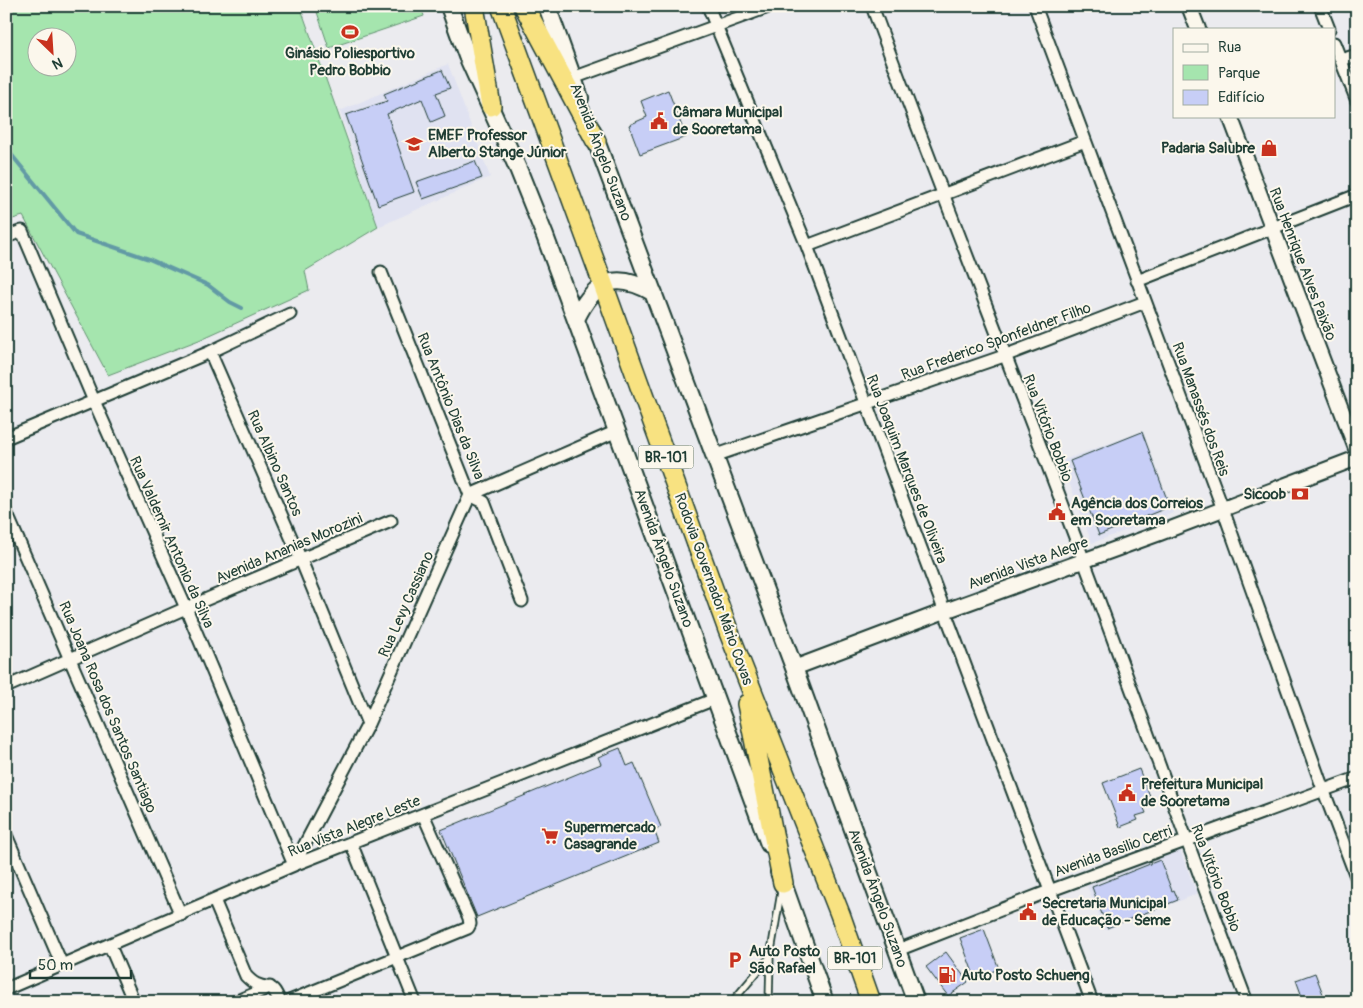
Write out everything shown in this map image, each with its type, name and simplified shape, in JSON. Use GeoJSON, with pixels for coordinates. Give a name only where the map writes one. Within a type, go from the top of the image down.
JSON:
{"type":"FeatureCollection","features":[{"type":"Feature","properties":{"kind":"highway"},"geometry":{"type":"LineString","coordinates":[[474,6],[491,106]]}},
{"type":"Feature","properties":{"kind":"highway","name":"Rodovia Governador Mário Covas"},"geometry":{"type":"LineString","coordinates":[[501,6],[728,630],[840,914],[871,1002]]}},
{"type":"Feature","properties":{"kind":"highway"},"geometry":{"type":"LineString","coordinates":[[524,6],[596,141]]}},
{"type":"Feature","properties":{"kind":"highway"},"geometry":{"type":"LineString","coordinates":[[728,630],[751,719],[783,883]]}},
{"type":"Feature","properties":{"kind":"main road","name":"Avenida Ângelo Suzano"},"geometry":{"type":"LineString","coordinates":[[449,6],[468,56],[519,171],[576,319],[825,1002]]}},
{"type":"Feature","properties":{"kind":"main road","name":"Avenida Ângelo Suzano"},"geometry":{"type":"LineString","coordinates":[[547,6],[794,668],[916,1002]]}},
{"type":"Feature","properties":{"kind":"main road"},"geometry":{"type":"LineString","coordinates":[[576,319],[582,305],[603,284],[621,281],[639,284],[654,293]]}},
{"type":"Feature","properties":{"kind":"street","name":"Rua Joaquim Marques de Oliveira"},"geometry":{"type":"LineString","coordinates":[[708,6],[807,246],[1092,1002]]}},
{"type":"Feature","properties":{"kind":"street"},"geometry":{"type":"LineString","coordinates":[[573,78],[771,6]]}},
{"type":"Feature","properties":{"kind":"street","name":"Rua Vitório Bobbio"},"geometry":{"type":"LineString","coordinates":[[872,6],[942,195],[1084,560],[1186,841],[1247,1002]]}},
{"type":"Feature","properties":{"kind":"street","name":"Rua Manassés dos Reis"},"geometry":{"type":"LineString","coordinates":[[1035,6],[1357,879]]}},
{"type":"Feature","properties":{"kind":"street"},"geometry":{"type":"LineString","coordinates":[[1189,6],[1198,28]]}},
{"type":"Feature","properties":{"kind":"street"},"geometry":{"type":"LineString","coordinates":[[1320,6],[1329,28]]}},
{"type":"Feature","properties":{"kind":"street"},"geometry":{"type":"LineString","coordinates":[[1336,48],[1357,101]]}},
{"type":"Feature","properties":{"kind":"street"},"geometry":{"type":"LineString","coordinates":[[1341,60],[1357,55]]}},
{"type":"Feature","properties":{"kind":"street","name":"Rua Henrique Alves Paixão"},"geometry":{"type":"LineString","coordinates":[[1231,118],[1357,450]]}},
{"type":"Feature","properties":{"kind":"street"},"geometry":{"type":"LineString","coordinates":[[807,246],[1085,141]]}},
{"type":"Feature","properties":{"kind":"street"},"geometry":{"type":"LineString","coordinates":[[1137,281],[1357,195]]}},
{"type":"Feature","properties":{"kind":"street","name":"Rua Valdemir Antonio da Silva"},"geometry":{"type":"LineString","coordinates":[[6,237],[22,231],[94,401],[186,608],[294,865]]}},
{"type":"Feature","properties":{"kind":"street","name":"Rua Antônio Dias da Silva"},"geometry":{"type":"LineString","coordinates":[[381,272],[470,494],[484,502],[522,600]]}},
{"type":"Feature","properties":{"kind":"street","name":"Rua Frederico Sponfeldner Filho"},"geometry":{"type":"LineString","coordinates":[[714,456],[1004,356],[1145,302]]}},
{"type":"Feature","properties":{"kind":"street"},"geometry":{"type":"LineString","coordinates":[[6,438],[210,352],[290,314]]}},
{"type":"Feature","properties":{"kind":"street","name":"Rua Albino Santos"},"geometry":{"type":"LineString","coordinates":[[210,352],[301,560],[368,724]]}},
{"type":"Feature","properties":{"kind":"street"},"geometry":{"type":"LineString","coordinates":[[470,494],[616,431]]}},
{"type":"Feature","properties":{"kind":"street","name":"Avenida Vista Alegre"},"geometry":{"type":"LineString","coordinates":[[794,668],[1357,458]]}},
{"type":"Feature","properties":{"kind":"street","name":"Rua Levy Cassiano"},"geometry":{"type":"LineString","coordinates":[[294,865],[368,724],[470,494]]}},
{"type":"Feature","properties":{"kind":"street","name":"Rua Joana Rosa dos Santos Santiago"},"geometry":{"type":"LineString","coordinates":[[6,512],[181,915]]}},
{"type":"Feature","properties":{"kind":"street","name":"Avenida Ananias Morozini"},"geometry":{"type":"LineString","coordinates":[[6,687],[391,521]]}},
{"type":"Feature","properties":{"kind":"street","name":"Rua Vista Alegre Leste"},"geometry":{"type":"LineString","coordinates":[[6,989],[110,946],[294,865],[716,699]]}},
{"type":"Feature","properties":{"kind":"street","name":"Avenida Basilio Cerri"},"geometry":{"type":"LineString","coordinates":[[898,950],[1049,891],[1357,778]]}},
{"type":"Feature","properties":{"kind":"street"},"geometry":{"type":"LineString","coordinates":[[287,1002],[468,928],[470,924],[469,918],[423,814]]}},
{"type":"Feature","properties":{"kind":"street"},"geometry":{"type":"LineString","coordinates":[[6,835],[62,965]]}},
{"type":"Feature","properties":{"kind":"street"},"geometry":{"type":"LineString","coordinates":[[351,843],[415,1002]]}},
{"type":"Feature","properties":{"kind":"street"},"geometry":{"type":"LineString","coordinates":[[214,900],[246,976],[256,984],[270,986],[275,991],[280,1002]]}},
{"type":"Feature","properties":{"kind":"street"},"geometry":{"type":"LineString","coordinates":[[110,946],[134,1002]]}},
{"type":"Feature","properties":{"kind":"street"},"geometry":{"type":"LineString","coordinates":[[235,1002],[270,986]]}},
{"type":"Feature","properties":{"kind":"lane"},"geometry":{"type":"LineString","coordinates":[[769,1002],[770,958],[783,883]]}},
{"type":"Feature","properties":{"kind":"lane"},"geometry":{"type":"LineString","coordinates":[[732,1002],[770,958]]}},
{"type":"Feature","properties":{"kind":"shaded area","name":"EMEF Professor Alberto Stange Júnior"},"geometry":{"type":"Polygon","coordinates":[[[448,64],[490,177],[378,227],[340,111],[448,64]]]}},
{"type":"Feature","properties":{"kind":"shaded area"},"geometry":{"type":"Polygon","coordinates":[[[1143,431],[1173,513],[1092,543],[1061,461],[1143,431]]]}},
{"type":"Feature","properties":{"kind":"shaded area"},"geometry":{"type":"Polygon","coordinates":[[[1180,850],[1197,894],[1105,930],[1087,886],[1180,850]]]}},
{"type":"Feature","properties":{"kind":"green space"},"geometry":{"type":"Polygon","coordinates":[[[6,6],[300,6],[378,227],[305,271],[309,290],[199,340],[108,375],[23,216],[6,221],[6,6]]]}},
{"type":"Feature","properties":{"kind":"green space","name":"Ginásio Poliesportivo Pedro Bobbio"},"geometry":{"type":"Polygon","coordinates":[[[315,6],[421,6],[424,16],[329,48],[315,6]]]}},
{"type":"Feature","properties":{"kind":"building"},"geometry":{"type":"Polygon","coordinates":[[[442,70],[450,88],[436,93],[445,116],[431,122],[422,99],[387,114],[414,192],[378,205],[346,115],[387,101],[384,94],[442,70]]]}},
{"type":"Feature","properties":{"kind":"building","name":"Câmara Municipal de Sooretama"},"geometry":{"type":"Polygon","coordinates":[[[668,90],[686,137],[640,154],[629,125],[647,117],[641,101],[668,90]]]}},
{"type":"Feature","properties":{"kind":"building"},"geometry":{"type":"Polygon","coordinates":[[[475,161],[482,178],[423,199],[416,182],[475,161]]]}},
{"type":"Feature","properties":{"kind":"building"},"geometry":{"type":"Polygon","coordinates":[[[1142,432],[1168,502],[1162,504],[1164,509],[1099,535],[1070,461],[1142,432]]]}},
{"type":"Feature","properties":{"kind":"building","name":"Supermercado Casagrande"},"geometry":{"type":"Polygon","coordinates":[[[620,748],[627,766],[634,763],[661,827],[654,830],[659,843],[477,917],[441,830],[601,764],[598,757],[620,748]]]}},
{"type":"Feature","properties":{"kind":"building","name":"Prefeitura Municipal de Sooretama"},"geometry":{"type":"Polygon","coordinates":[[[1139,769],[1152,802],[1143,806],[1146,813],[1136,816],[1138,820],[1120,827],[1103,783],[1139,769]]]}},
{"type":"Feature","properties":{"kind":"building"},"geometry":{"type":"Polygon","coordinates":[[[1160,860],[1172,891],[1174,890],[1178,900],[1107,928],[1092,887],[1160,860]]]}},
{"type":"Feature","properties":{"kind":"building"},"geometry":{"type":"Polygon","coordinates":[[[984,929],[999,969],[975,978],[960,938],[984,929]]]}},
{"type":"Feature","properties":{"kind":"building","name":"Auto Posto Schueng"},"geometry":{"type":"Polygon","coordinates":[[[946,952],[968,982],[948,996],[926,967],[946,952]]]}},
{"type":"Feature","properties":{"kind":"building"},"geometry":{"type":"Polygon","coordinates":[[[1315,973],[1326,1002],[1304,1002],[1296,980],[1315,973]]]}},
{"type":"Feature","properties":{"kind":"waterway"},"geometry":{"type":"LineString","coordinates":[[6,148],[76,234],[149,259],[208,285],[230,302],[242,308]]}},
{"type":"Feature","properties":{"kind":"place","name":"Ginásio Poliesportivo Pedro Bobbio"},"geometry":{"type":"Point","coordinates":[350,32]}},
{"type":"Feature","properties":{"kind":"place","name":"Câmara Municipal de Sooretama"},"geometry":{"type":"Point","coordinates":[659,121]}},
{"type":"Feature","properties":{"kind":"place","name":"EMEF Professor Alberto Stange Júnior"},"geometry":{"type":"Point","coordinates":[414,144]}},
{"type":"Feature","properties":{"kind":"place","name":"Padaria Salubre"},"geometry":{"type":"Point","coordinates":[1269,148]}},
{"type":"Feature","properties":{"kind":"place","name":"Sicoob"},"geometry":{"type":"Point","coordinates":[1300,494]}},
{"type":"Feature","properties":{"kind":"place","name":"Agência dos Correios em Sooretama"},"geometry":{"type":"Point","coordinates":[1057,512]}},
{"type":"Feature","properties":{"kind":"place","name":"Prefeitura Municipal de Sooretama"},"geometry":{"type":"Point","coordinates":[1127,793]}},
{"type":"Feature","properties":{"kind":"place","name":"Supermercado Casagrande"},"geometry":{"type":"Point","coordinates":[550,836]}},
{"type":"Feature","properties":{"kind":"place","name":"Secretaria Municipal de Educação - Seme"},"geometry":{"type":"Point","coordinates":[1028,912]}},
{"type":"Feature","properties":{"kind":"place","name":"Auto Posto São Rafael"},"geometry":{"type":"Point","coordinates":[735,960]}},
{"type":"Feature","properties":{"kind":"place","name":"Auto Posto Schueng"},"geometry":{"type":"Point","coordinates":[947,975]}}]}
